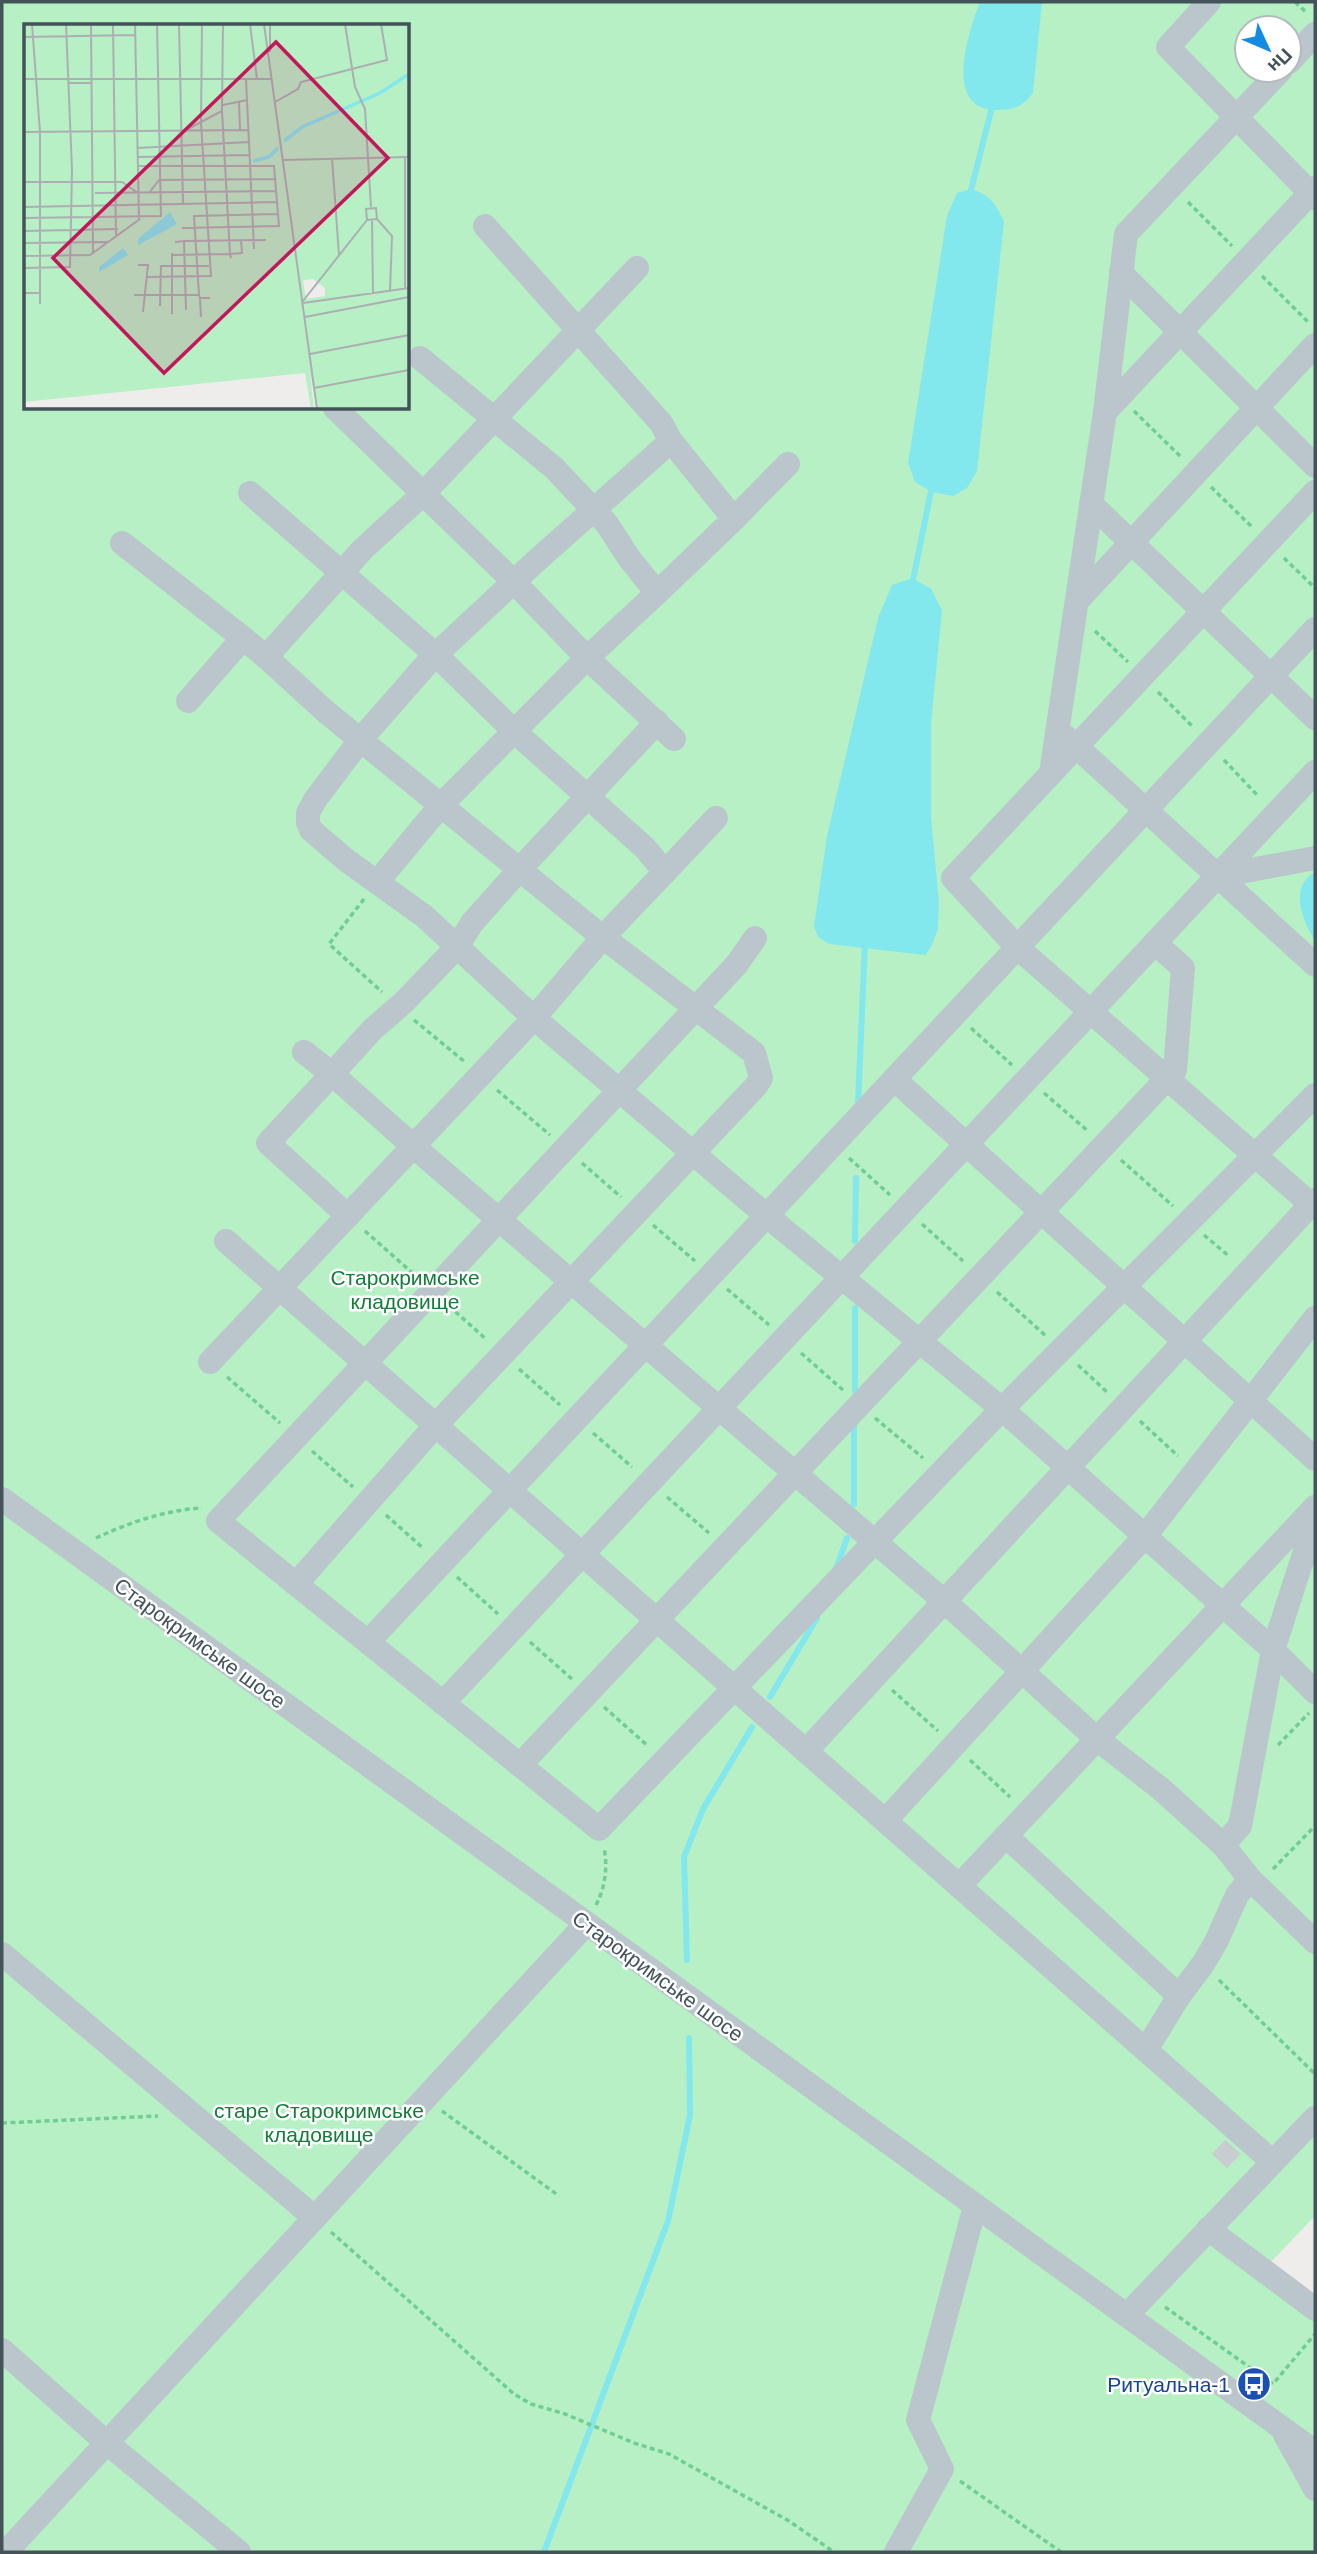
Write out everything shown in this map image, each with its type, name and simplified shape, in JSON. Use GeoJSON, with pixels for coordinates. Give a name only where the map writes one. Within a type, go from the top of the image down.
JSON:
{"type":"FeatureCollection","features":[{"type":"Feature","properties":{"kind":"street"},"geometry":{"type":"LineString","coordinates":[[1112,405],[1314,193],[1168,47],[1209,2]]}},
{"type":"Feature","properties":{"kind":"street"},"geometry":{"type":"LineString","coordinates":[[1303,47],[1315,34]]}},
{"type":"Feature","properties":{"kind":"street"},"geometry":{"type":"LineString","coordinates":[[1051,773],[1091,505],[1112,405],[1126,234],[1269,84]]}},
{"type":"Feature","properties":{"kind":"street"},"geometry":{"type":"LineString","coordinates":[[485,226],[661,423],[671,441],[734,519]]}},
{"type":"Feature","properties":{"kind":"street"},"geometry":{"type":"LineString","coordinates":[[266,657],[363,549],[423,494],[637,268]]}},
{"type":"Feature","properties":{"kind":"street"},"geometry":{"type":"LineString","coordinates":[[1121,273],[1315,466]]}},
{"type":"Feature","properties":{"kind":"street"},"geometry":{"type":"LineString","coordinates":[[1076,606],[1131,542],[1315,345]]}},
{"type":"Feature","properties":{"kind":"street"},"geometry":{"type":"LineString","coordinates":[[420,358],[554,468],[607,524],[629,558],[657,593]]}},
{"type":"Feature","properties":{"kind":"street"},"geometry":{"type":"LineString","coordinates":[[337,410],[514,582],[587,658],[666,731],[586,796],[472,923],[457,947],[372,1030],[268,1143],[348,1216]]}},
{"type":"Feature","properties":{"kind":"street"},"geometry":{"type":"LineString","coordinates":[[671,441],[436,654],[361,739],[315,800],[308,813],[308,823],[312,830],[346,860],[424,916],[534,1018],[767,1216],[1002,1409],[1272,1650],[1315,1692]]}},
{"type":"Feature","properties":{"kind":"street"},"geometry":{"type":"LineString","coordinates":[[378,881],[442,804],[587,658],[788,464]]}},
{"type":"Feature","properties":{"kind":"street"},"geometry":{"type":"LineString","coordinates":[[806,1751],[1314,1204],[1018,948],[953,878],[1315,492]]}},
{"type":"Feature","properties":{"kind":"street"},"geometry":{"type":"LineString","coordinates":[[250,493],[436,654],[514,731],[645,848],[665,872]]}},
{"type":"Feature","properties":{"kind":"street"},"geometry":{"type":"LineString","coordinates":[[1091,505],[1315,718]]}},
{"type":"Feature","properties":{"kind":"street"},"geometry":{"type":"LineString","coordinates":[[122,543],[243,638],[325,711],[603,937],[754,1053],[761,1078],[436,1426],[296,1584]]}},
{"type":"Feature","properties":{"kind":"street"},"geometry":{"type":"LineString","coordinates":[[368,1642],[1315,629]]}},
{"type":"Feature","properties":{"kind":"street"},"geometry":{"type":"LineString","coordinates":[[188,701],[243,638]]}},
{"type":"Feature","properties":{"kind":"street"},"geometry":{"type":"LineString","coordinates":[[1058,729],[1315,965]]}},
{"type":"Feature","properties":{"kind":"street"},"geometry":{"type":"LineString","coordinates":[[443,1703],[1315,772]]}},
{"type":"Feature","properties":{"kind":"street"},"geometry":{"type":"LineString","coordinates":[[210,1362],[534,1018],[603,937],[716,818]]}},
{"type":"Feature","properties":{"kind":"street"},"geometry":{"type":"LineString","coordinates":[[1218,876],[1315,858]]}},
{"type":"Feature","properties":{"kind":"street"},"geometry":{"type":"LineString","coordinates":[[755,938],[737,964],[218,1521],[599,1829],[1002,1409],[1315,1095]]}},
{"type":"Feature","properties":{"kind":"street"},"geometry":{"type":"LineString","coordinates":[[520,1765],[1175,1070],[1182,968],[1155,943]]}},
{"type":"Feature","properties":{"kind":"street"},"geometry":{"type":"LineString","coordinates":[[304,1052],[944,1601],[1097,1739],[1161,1789],[1223,1845],[1254,1882],[1315,1942]]}},
{"type":"Feature","properties":{"kind":"street"},"geometry":{"type":"LineString","coordinates":[[894,1079],[1315,1459]]}},
{"type":"Feature","properties":{"kind":"street"},"geometry":{"type":"LineString","coordinates":[[226,1241],[1273,2162]]}},
{"type":"Feature","properties":{"kind":"street"},"geometry":{"type":"LineString","coordinates":[[885,1821],[1145,1536],[1315,1318]]}},
{"type":"Feature","properties":{"kind":"street","name":"Старокримське шосе"},"geometry":{"type":"LineString","coordinates":[[2,1500],[1315,2452]]}},
{"type":"Feature","properties":{"kind":"street"},"geometry":{"type":"LineString","coordinates":[[959,1886],[1315,1507]]}},
{"type":"Feature","properties":{"kind":"street"},"geometry":{"type":"LineString","coordinates":[[1223,1845],[1240,1826],[1272,1650],[1315,1520]]}},
{"type":"Feature","properties":{"kind":"street"},"geometry":{"type":"LineString","coordinates":[[1006,1836],[1179,1996]]}},
{"type":"Feature","properties":{"kind":"street"},"geometry":{"type":"LineString","coordinates":[[1146,2050],[1216,1942],[1237,1895],[1254,1882]]}},
{"type":"Feature","properties":{"kind":"street"},"geometry":{"type":"LineString","coordinates":[[6,2552],[586,1924]]}},
{"type":"Feature","properties":{"kind":"street"},"geometry":{"type":"LineString","coordinates":[[2,1954],[315,2218]]}},
{"type":"Feature","properties":{"kind":"street"},"geometry":{"type":"LineString","coordinates":[[1127,2315],[1315,2118]]}},
{"type":"Feature","properties":{"kind":"street"},"geometry":{"type":"LineString","coordinates":[[895,2552],[942,2469],[918,2420],[975,2206]]}},
{"type":"Feature","properties":{"kind":"street"},"geometry":{"type":"LineString","coordinates":[[1208,2229],[1315,2309]]}},
{"type":"Feature","properties":{"kind":"street"},"geometry":{"type":"LineString","coordinates":[[2,2350],[107,2443],[239,2552]]}},
{"type":"Feature","properties":{"kind":"street"},"geometry":{"type":"LineString","coordinates":[[1282,2428],[1315,2489]]}},
{"type":"Feature","properties":{"kind":"path"},"geometry":{"type":"LineString","coordinates":[[1112,405],[1196,472],[1315,588]]}},
{"type":"Feature","properties":{"kind":"path"},"geometry":{"type":"LineString","coordinates":[[1076,606],[1275,814]]}},
{"type":"Feature","properties":{"kind":"path"},"geometry":{"type":"LineString","coordinates":[[378,881],[329,944],[940,1474]]}},
{"type":"Feature","properties":{"kind":"path"},"geometry":{"type":"LineString","coordinates":[[834,1144],[1195,1472]]}},
{"type":"Feature","properties":{"kind":"path"},"geometry":{"type":"LineString","coordinates":[[348,1216],[577,1420],[725,1547]]}},
{"type":"Feature","properties":{"kind":"path"},"geometry":{"type":"LineString","coordinates":[[71,1550],[122,1526],[184,1509],[232,1506]]}},
{"type":"Feature","properties":{"kind":"path"},"geometry":{"type":"LineString","coordinates":[[1278,1745],[1315,1706]]}},
{"type":"Feature","properties":{"kind":"path"},"geometry":{"type":"LineString","coordinates":[[1254,1882],[1315,1826]]}},
{"type":"Feature","properties":{"kind":"path"},"geometry":{"type":"LineString","coordinates":[[586,1924],[602,1895],[607,1862],[599,1829]]}},
{"type":"Feature","properties":{"kind":"path"},"geometry":{"type":"LineString","coordinates":[[1203,1964],[1315,2074]]}},
{"type":"Feature","properties":{"kind":"path"},"geometry":{"type":"LineString","coordinates":[[426,2099],[559,2196]]}},
{"type":"Feature","properties":{"kind":"path"},"geometry":{"type":"LineString","coordinates":[[2,2123],[192,2114]]}},
{"type":"Feature","properties":{"kind":"path"},"geometry":{"type":"LineString","coordinates":[[315,2218],[514,2394],[531,2404],[565,2414],[634,2443],[669,2454],[789,2521],[834,2552]]}},
{"type":"Feature","properties":{"kind":"path"},"geometry":{"type":"LineString","coordinates":[[1147,2293],[1273,2384],[1315,2334]]}},
{"type":"Feature","properties":{"kind":"path"},"geometry":{"type":"LineString","coordinates":[[942,2469],[1061,2552]]}},
{"type":"Feature","properties":{"kind":"green space","name":"Старокримське кладовище"},"geometry":{"type":"Polygon","coordinates":[[[2,2],[1315,2],[1315,2216],[1270,2263],[1315,2297],[1315,2552],[2,2552],[2,2]]]}},
{"type":"Feature","properties":{"kind":"water"},"geometry":{"type":"Polygon","coordinates":[[[980,2],[1042,2],[1033,93],[1021,105],[1013,108],[996,110],[979,107],[969,97],[964,83],[966,48],[980,2]]]}},
{"type":"Feature","properties":{"kind":"water"},"geometry":{"type":"Polygon","coordinates":[[[971,189],[992,201],[1004,222],[977,471],[967,488],[953,496],[932,492],[915,482],[908,463],[947,216],[957,193],[971,189]]]}},
{"type":"Feature","properties":{"kind":"water"},"geometry":{"type":"Polygon","coordinates":[[[913,578],[931,589],[942,610],[931,724],[931,817],[939,902],[938,929],[925,955],[829,944],[818,937],[814,926],[827,836],[878,618],[892,585],[913,578]]]}},
{"type":"Feature","properties":{"kind":"water"},"geometry":{"type":"Polygon","coordinates":[[[1315,872],[1315,941],[1306,924],[1300,895],[1307,878],[1315,872]]]}},
{"type":"Feature","properties":{"kind":"building"},"geometry":{"type":"Polygon","coordinates":[[[1225,2140],[1241,2154],[1227,2168],[1212,2154],[1225,2140]]]}},
{"type":"Feature","properties":{"kind":"waterway"},"geometry":{"type":"LineString","coordinates":[[970,194],[993,103]]}},
{"type":"Feature","properties":{"kind":"waterway"},"geometry":{"type":"LineString","coordinates":[[912,585],[932,486]]}},
{"type":"Feature","properties":{"kind":"waterway"},"geometry":{"type":"LineString","coordinates":[[858,1103],[865,943]]}},
{"type":"Feature","properties":{"kind":"waterway"},"geometry":{"type":"LineString","coordinates":[[855,1241],[856,1178]]}},
{"type":"Feature","properties":{"kind":"waterway"},"geometry":{"type":"LineString","coordinates":[[855,1308],[855,1391]]}},
{"type":"Feature","properties":{"kind":"waterway"},"geometry":{"type":"LineString","coordinates":[[854,1421],[854,1504]]}},
{"type":"Feature","properties":{"kind":"waterway"},"geometry":{"type":"LineString","coordinates":[[836,1569],[847,1538]]}},
{"type":"Feature","properties":{"kind":"waterway"},"geometry":{"type":"LineString","coordinates":[[770,1697],[817,1618]]}},
{"type":"Feature","properties":{"kind":"waterway"},"geometry":{"type":"LineString","coordinates":[[687,1960],[684,1857],[703,1809],[752,1727]]}},
{"type":"Feature","properties":{"kind":"waterway"},"geometry":{"type":"LineString","coordinates":[[544,2552],[668,2221],[690,2115],[689,2038]]}},
{"type":"Feature","properties":{"kind":"place","name":"Ритуальна-1"},"geometry":{"type":"Point","coordinates":[1254,2384]}},
{"type":"Feature","properties":{"kind":"park label","name":"старе Старокримське кладовище"},"geometry":{"type":"Point","coordinates":[319,2122]}}]}
